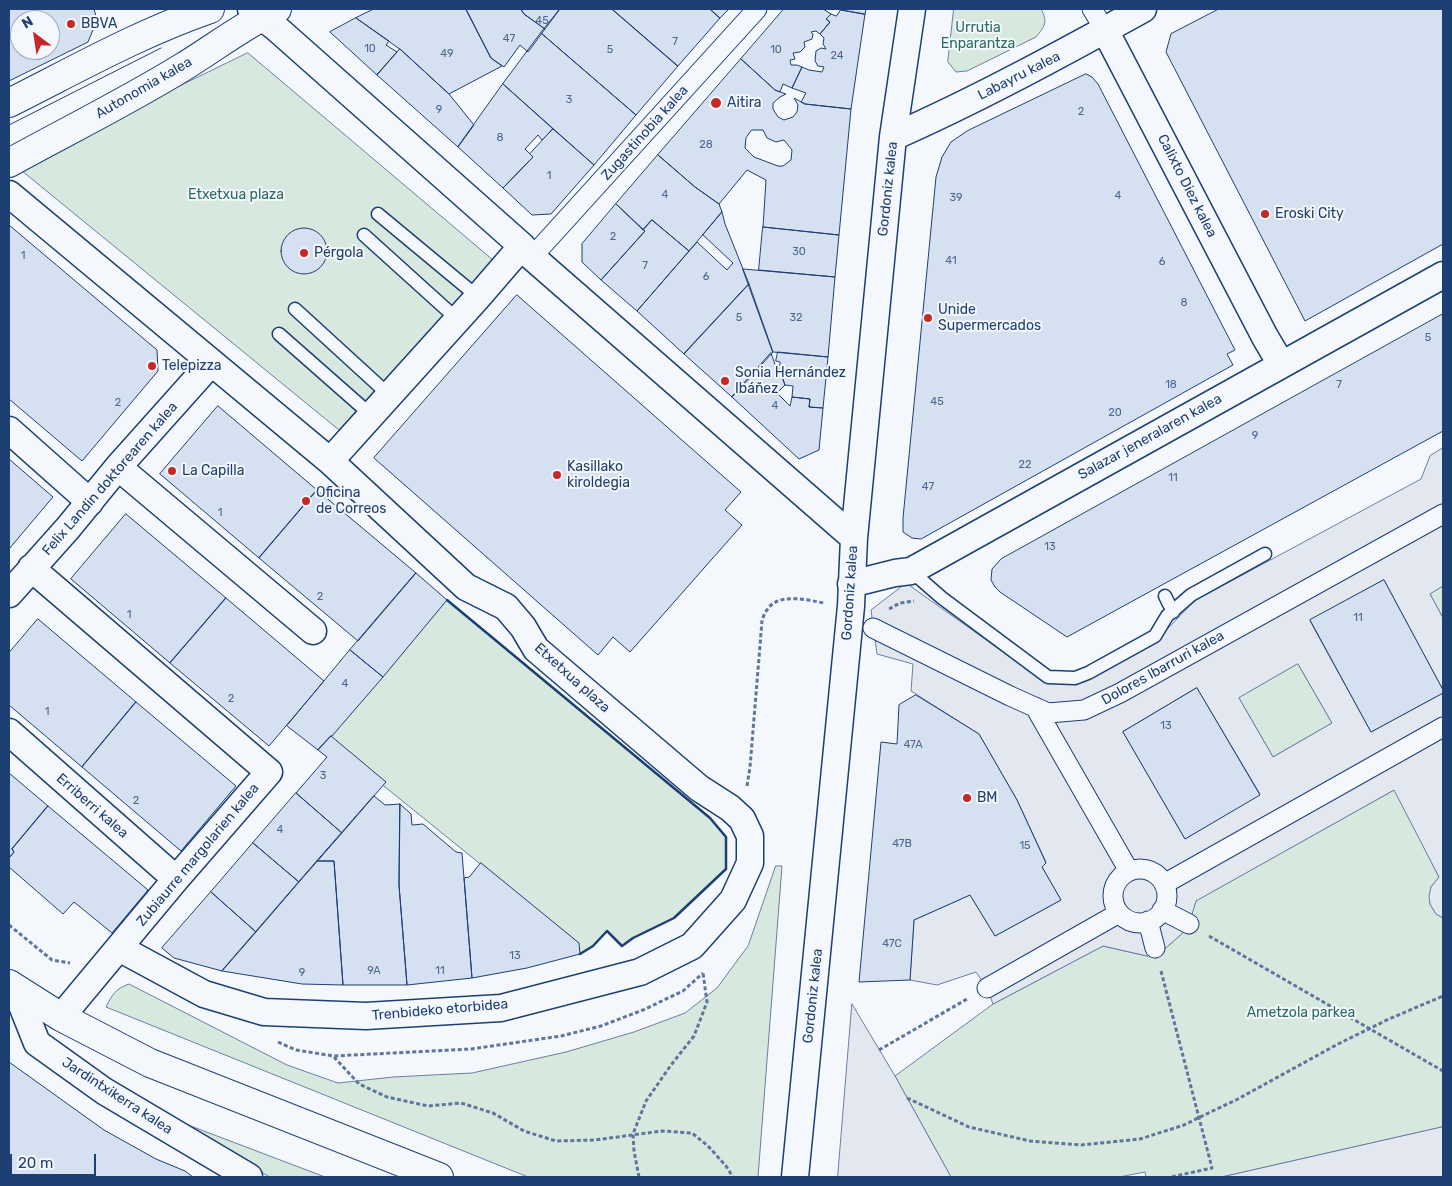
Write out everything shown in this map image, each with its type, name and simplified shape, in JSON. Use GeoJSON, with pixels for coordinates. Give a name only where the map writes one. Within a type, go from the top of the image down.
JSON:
{"type":"FeatureCollection","features":[{"type":"Feature","properties":{"kind":"main road"},"geometry":{"type":"LineString","coordinates":[[9,103],[180,14],[210,9]]}},
{"type":"Feature","properties":{"kind":"main road","name":"Autonomia kalea"},"geometry":{"type":"LineString","coordinates":[[9,163],[183,67],[263,11]]}},
{"type":"Feature","properties":{"kind":"main road"},"geometry":{"type":"LineString","coordinates":[[12,986],[61,1017],[150,1063],[438,1177]]}},
{"type":"Feature","properties":{"kind":"street","name":"Zugastinobia kalea"},"geometry":{"type":"LineString","coordinates":[[527,252],[757,9]]}},
{"type":"Feature","properties":{"kind":"street","name":"Gordoniz kalea"},"geometry":{"type":"LineString","coordinates":[[795,1177],[851,606],[854,538],[893,137],[912,9]]}},
{"type":"Feature","properties":{"kind":"street","name":"Labayru kalea"},"geometry":{"type":"LineString","coordinates":[[893,137],[944,115],[1068,51],[1099,19],[1143,9]]}},
{"type":"Feature","properties":{"kind":"street"},"geometry":{"type":"LineString","coordinates":[[263,11],[275,27],[527,252],[854,538]]}},
{"type":"Feature","properties":{"kind":"street","name":"Calixto Diez kalea"},"geometry":{"type":"LineString","coordinates":[[1099,19],[1265,337],[1281,364]]}},
{"type":"Feature","properties":{"kind":"street","name":"Etxetxua plaza"},"geometry":{"type":"LineString","coordinates":[[9,194],[330,461],[466,587],[506,607],[523,627],[536,649],[699,788],[730,808],[742,819],[750,836],[750,863]]}},
{"type":"Feature","properties":{"kind":"street"},"geometry":{"type":"LineString","coordinates":[[330,461],[457,319],[527,252]]}},
{"type":"Feature","properties":{"kind":"street","name":"Salazar jeneralaren kalea"},"geometry":{"type":"LineString","coordinates":[[852,584],[911,571],[1443,275]]}},
{"type":"Feature","properties":{"kind":"street","name":"Felix Landin doktorearen kalea"},"geometry":{"type":"LineString","coordinates":[[9,594],[90,502],[118,467],[211,363]]}},
{"type":"Feature","properties":{"kind":"street"},"geometry":{"type":"LineString","coordinates":[[9,430],[90,502]]}},
{"type":"Feature","properties":{"kind":"street"},"geometry":{"type":"LineString","coordinates":[[118,467],[312,631]]}},
{"type":"Feature","properties":{"kind":"street","name":"Dolores Ibarruri kalea"},"geometry":{"type":"LineString","coordinates":[[873,628],[1035,707],[1048,712],[1084,710],[1129,688],[1443,514]]}},
{"type":"Feature","properties":{"kind":"street","name":"Zubiaurre margolarien kalea"},"geometry":{"type":"LineString","coordinates":[[31,568],[269,772],[176,879],[61,1017]]}},
{"type":"Feature","properties":{"kind":"street"},"geometry":{"type":"LineString","coordinates":[[1035,707],[1130,872]]}},
{"type":"Feature","properties":{"kind":"street"},"geometry":{"type":"LineString","coordinates":[[1164,884],[1443,727]]}},
{"type":"Feature","properties":{"kind":"street","name":"Erriberri kalea"},"geometry":{"type":"LineString","coordinates":[[9,732],[176,879]]}},
{"type":"Feature","properties":{"kind":"street","name":"Trenbideko etorbidea"},"geometry":{"type":"LineString","coordinates":[[119,948],[204,994],[264,1012],[366,1016],[502,1008],[640,972],[692,946],[733,900],[750,863]]}},
{"type":"Feature","properties":{"kind":"street"},"geometry":{"type":"LineString","coordinates":[[1142,869],[1151,871],[1164,884],[1166,902],[1155,916],[1140,923],[1131,922],[1119,913],[1114,903],[1113,895],[1118,879],[1130,872],[1142,869]]}},
{"type":"Feature","properties":{"kind":"street"},"geometry":{"type":"LineString","coordinates":[[987,988],[1119,913]]}},
{"type":"Feature","properties":{"kind":"street"},"geometry":{"type":"LineString","coordinates":[[1155,916],[1189,924]]}},
{"type":"Feature","properties":{"kind":"street"},"geometry":{"type":"LineString","coordinates":[[1155,916],[1155,948]]}},
{"type":"Feature","properties":{"kind":"street","name":"Jardintxikerra kalea"},"geometry":{"type":"LineString","coordinates":[[12,986],[37,1043],[104,1091],[249,1177]]}},
{"type":"Feature","properties":{"kind":"lane"},"geometry":{"type":"LineString","coordinates":[[378,214],[478,297]]}},
{"type":"Feature","properties":{"kind":"lane"},"geometry":{"type":"LineString","coordinates":[[364,236],[457,319]]}},
{"type":"Feature","properties":{"kind":"lane"},"geometry":{"type":"LineString","coordinates":[[296,309],[389,395]]}},
{"type":"Feature","properties":{"kind":"lane"},"geometry":{"type":"LineString","coordinates":[[279,334],[371,415]]}},
{"type":"Feature","properties":{"kind":"lane"},"geometry":{"type":"LineString","coordinates":[[911,571],[942,598],[1048,677],[1074,678],[1088,673],[1156,636],[1168,616],[1191,595],[1265,554]]}},
{"type":"Feature","properties":{"kind":"lane"},"geometry":{"type":"LineString","coordinates":[[1165,596],[1173,612]]}},
{"type":"Feature","properties":{"kind":"path"},"geometry":{"type":"LineString","coordinates":[[747,789],[762,621],[767,608],[778,601],[793,599],[822,602]]}},
{"type":"Feature","properties":{"kind":"path"},"geometry":{"type":"LineString","coordinates":[[1189,924],[1443,1071]]}},
{"type":"Feature","properties":{"kind":"path"},"geometry":{"type":"LineString","coordinates":[[9,925],[52,960],[101,969]]}},
{"type":"Feature","properties":{"kind":"path"},"geometry":{"type":"LineString","coordinates":[[1155,948],[1212,1168],[1170,1177]]}},
{"type":"Feature","properties":{"kind":"path"},"geometry":{"type":"LineString","coordinates":[[270,1038],[296,1050],[334,1056],[471,1049],[560,1036],[600,1026],[643,1010],[684,991],[709,967]]}},
{"type":"Feature","properties":{"kind":"path"},"geometry":{"type":"LineString","coordinates":[[639,1177],[634,1151],[634,1134],[646,1101],[670,1065],[694,1036],[707,1002],[704,973]]}},
{"type":"Feature","properties":{"kind":"path"},"geometry":{"type":"LineString","coordinates":[[878,1050],[987,988]]}},
{"type":"Feature","properties":{"kind":"path"},"geometry":{"type":"LineString","coordinates":[[907,1098],[969,1127],[1030,1141],[1081,1145],[1140,1139],[1184,1125],[1236,1100],[1338,1044],[1443,996]]}},
{"type":"Feature","properties":{"kind":"path"},"geometry":{"type":"LineString","coordinates":[[334,1056],[359,1084],[387,1097],[428,1106],[461,1103],[492,1113],[524,1130],[556,1141],[595,1140],[662,1131],[692,1133],[708,1146],[733,1177]]}},
{"type":"Feature","properties":{"kind":"green space","name":"Urrutia Enparantza"},"geometry":{"type":"Polygon","coordinates":[[[954,9],[1041,9],[1045,21],[1042,30],[1036,37],[967,71],[956,72],[948,62],[954,9]]]}},
{"type":"Feature","properties":{"kind":"green space","name":"Etxetxua plaza"},"geometry":{"type":"Polygon","coordinates":[[[248,53],[493,260],[339,430],[16,166],[248,53]]]}},
{"type":"Feature","properties":{"kind":"green space"},"geometry":{"type":"Polygon","coordinates":[[[1443,586],[1443,618],[1430,594],[1443,586]]]}},
{"type":"Feature","properties":{"kind":"green space"},"geometry":{"type":"Polygon","coordinates":[[[447,600],[710,818],[726,837],[726,869],[674,918],[633,938],[622,946],[607,932],[593,946],[580,954],[578,943],[327,740],[447,600]]]}},
{"type":"Feature","properties":{"kind":"green space"},"geometry":{"type":"Polygon","coordinates":[[[1298,664],[1332,723],[1273,757],[1239,698],[1298,664]]]}},
{"type":"Feature","properties":{"kind":"green space","name":"Ametzola parkea"},"geometry":{"type":"Polygon","coordinates":[[[1395,790],[1439,877],[1431,887],[1430,904],[1436,914],[1443,918],[1443,1127],[1222,1177],[1146,1177],[1145,1172],[1119,1177],[951,1177],[895,1076],[993,1004],[1103,946],[1147,956],[1159,954],[1185,931],[1196,901],[1395,790]]]}},
{"type":"Feature","properties":{"kind":"green space"},"geometry":{"type":"Polygon","coordinates":[[[776,866],[782,866],[758,1177],[528,1177],[106,1007],[114,993],[129,984],[287,1065],[338,1083],[393,1077],[472,1073],[566,1052],[634,1032],[685,1013],[717,988],[748,946],[776,866]]]}},
{"type":"Feature","properties":{"kind":"green space"},"geometry":{"type":"Polygon","coordinates":[[[167,1117],[325,1177],[270,1177],[167,1117]]]}},
{"type":"Feature","properties":{"kind":"shaded area"},"geometry":{"type":"Polygon","coordinates":[[[1443,448],[1443,586],[1430,594],[1443,618],[1443,690],[1384,580],[1310,621],[1371,732],[1443,693],[1443,918],[1436,914],[1430,904],[1429,896],[1431,887],[1439,877],[1394,790],[1196,901],[1185,931],[1159,954],[1147,956],[1103,946],[993,1004],[987,988],[976,972],[937,985],[910,980],[914,920],[970,895],[995,936],[1061,900],[1042,867],[1046,862],[1017,800],[979,734],[911,691],[913,664],[877,654],[871,610],[906,583],[1044,681],[1075,684],[1156,641],[1194,601],[1421,479],[1430,456],[1443,448]],[[1298,664],[1239,698],[1273,757],[1332,723],[1298,664]],[[1197,688],[1123,732],[1185,839],[1260,794],[1197,688]]]}},
{"type":"Feature","properties":{"kind":"shaded area"},"geometry":{"type":"Polygon","coordinates":[[[852,1004],[895,1076],[951,1177],[838,1177],[852,1004]]]}},
{"type":"Feature","properties":{"kind":"shaded area"},"geometry":{"type":"Polygon","coordinates":[[[1443,1127],[1443,1177],[1222,1177],[1443,1127]]]}},
{"type":"Feature","properties":{"kind":"building"},"geometry":{"type":"Polygon","coordinates":[[[9,9],[94,9],[97,20],[88,42],[60,56],[60,10],[10,10],[10,60],[52,60],[9,81],[9,9]]]}},
{"type":"Feature","properties":{"kind":"building"},"geometry":{"type":"Polygon","coordinates":[[[374,9],[466,9],[491,58],[502,66],[449,94],[401,50],[356,18],[374,9]]]}},
{"type":"Feature","properties":{"kind":"building"},"geometry":{"type":"Polygon","coordinates":[[[466,9],[521,9],[524,14],[545,29],[528,52],[520,45],[504,67],[491,58],[466,9]]]}},
{"type":"Feature","properties":{"kind":"building"},"geometry":{"type":"Polygon","coordinates":[[[521,9],[560,9],[545,29],[524,14],[521,9]]]}},
{"type":"Feature","properties":{"kind":"building"},"geometry":{"type":"Polygon","coordinates":[[[560,9],[612,9],[678,66],[636,115],[541,33],[560,9]]]}},
{"type":"Feature","properties":{"kind":"building"},"geometry":{"type":"Polygon","coordinates":[[[612,9],[710,9],[720,18],[678,66],[612,9]]]}},
{"type":"Feature","properties":{"kind":"building"},"geometry":{"type":"Polygon","coordinates":[[[710,9],[729,9],[720,18],[710,9]]]}},
{"type":"Feature","properties":{"kind":"building"},"geometry":{"type":"Polygon","coordinates":[[[784,9],[823,9],[831,14],[826,19],[830,22],[820,34],[816,31],[811,32],[813,34],[812,39],[804,42],[805,47],[800,52],[793,53],[795,59],[790,60],[791,65],[802,67],[792,88],[783,84],[780,92],[775,90],[741,59],[784,9]]]}},
{"type":"Feature","properties":{"kind":"building"},"geometry":{"type":"Polygon","coordinates":[[[836,9],[866,9],[865,14],[836,9]]]}},
{"type":"Feature","properties":{"kind":"building"},"geometry":{"type":"Polygon","coordinates":[[[1219,9],[1443,9],[1443,244],[1305,321],[1166,52],[1171,34],[1219,9]]]}},
{"type":"Feature","properties":{"kind":"building"},"geometry":{"type":"Polygon","coordinates":[[[841,10],[865,14],[851,109],[805,104],[801,102],[806,93],[792,88],[802,67],[822,72],[824,67],[818,66],[815,61],[816,51],[821,48],[826,49],[823,44],[824,38],[820,34],[830,22],[826,19],[831,14],[836,16],[841,10]]]}},
{"type":"Feature","properties":{"kind":"building"},"geometry":{"type":"Polygon","coordinates":[[[356,18],[389,41],[386,45],[397,52],[377,75],[330,32],[356,18]]]}},
{"type":"Feature","properties":{"kind":"building"},"geometry":{"type":"Polygon","coordinates":[[[541,33],[636,115],[594,165],[503,84],[541,33]]]}},
{"type":"Feature","properties":{"kind":"building"},"geometry":{"type":"Polygon","coordinates":[[[400,49],[449,94],[474,125],[458,147],[377,75],[400,49]]]}},
{"type":"Feature","properties":{"kind":"building"},"geometry":{"type":"Polygon","coordinates":[[[741,59],[775,90],[786,94],[773,103],[773,109],[778,117],[784,120],[793,117],[797,112],[798,105],[794,98],[805,104],[851,109],[839,235],[763,227],[766,180],[747,170],[719,204],[695,187],[658,155],[741,59]],[[752,130],[746,138],[745,148],[754,157],[783,166],[791,160],[792,150],[784,140],[776,142],[767,138],[763,130],[752,130]]]}},
{"type":"Feature","properties":{"kind":"building"},"geometry":{"type":"Polygon","coordinates":[[[1086,74],[1092,77],[1098,84],[1235,350],[1227,354],[1233,365],[921,539],[912,538],[903,532],[903,518],[936,177],[942,157],[951,142],[967,131],[1086,74]]]}},
{"type":"Feature","properties":{"kind":"building"},"geometry":{"type":"Polygon","coordinates":[[[503,84],[553,129],[542,140],[538,135],[525,149],[533,157],[503,188],[458,147],[503,84]]]}},
{"type":"Feature","properties":{"kind":"building"},"geometry":{"type":"Polygon","coordinates":[[[553,129],[594,165],[551,214],[532,215],[503,188],[533,157],[530,154],[553,129]]]}},
{"type":"Feature","properties":{"kind":"building"},"geometry":{"type":"Polygon","coordinates":[[[658,155],[695,187],[719,204],[722,212],[689,251],[652,220],[643,230],[616,204],[658,155]]]}},
{"type":"Feature","properties":{"kind":"building"},"geometry":{"type":"Polygon","coordinates":[[[616,204],[645,231],[601,280],[582,262],[582,244],[616,204]]]}},
{"type":"Feature","properties":{"kind":"building"},"geometry":{"type":"Polygon","coordinates":[[[722,212],[749,284],[684,354],[637,311],[697,242],[727,270],[733,263],[703,235],[722,212]]]}},
{"type":"Feature","properties":{"kind":"building"},"geometry":{"type":"Polygon","coordinates":[[[652,220],[689,251],[637,311],[601,280],[645,231],[643,230],[652,220]]]}},
{"type":"Feature","properties":{"kind":"building"},"geometry":{"type":"Polygon","coordinates":[[[9,225],[157,350],[158,371],[82,461],[9,399],[9,225]]]}},
{"type":"Feature","properties":{"kind":"building"},"geometry":{"type":"Polygon","coordinates":[[[763,227],[839,235],[835,277],[759,270],[763,227]]]}},
{"type":"Feature","properties":{"kind":"building","name":"Pérgola"},"geometry":{"type":"Polygon","coordinates":[[[299,228],[309,228],[323,238],[327,251],[323,264],[317,270],[309,274],[299,274],[285,264],[281,256],[281,246],[291,232],[299,228]]]}},
{"type":"Feature","properties":{"kind":"building"},"geometry":{"type":"Polygon","coordinates":[[[743,269],[835,277],[828,357],[773,352],[743,269]]]}},
{"type":"Feature","properties":{"kind":"building"},"geometry":{"type":"Polygon","coordinates":[[[749,284],[773,352],[732,397],[684,354],[749,284]]]}},
{"type":"Feature","properties":{"kind":"building","name":"Kasillako kiroldegia"},"geometry":{"type":"Polygon","coordinates":[[[517,295],[741,492],[725,510],[742,525],[630,652],[613,637],[598,655],[374,458],[517,295]]]}},
{"type":"Feature","properties":{"kind":"building"},"geometry":{"type":"Polygon","coordinates":[[[1443,314],[1443,431],[1067,637],[995,587],[991,580],[992,569],[1001,559],[1443,314]]]}},
{"type":"Feature","properties":{"kind":"building"},"geometry":{"type":"Polygon","coordinates":[[[778,352],[828,357],[823,408],[809,407],[810,399],[792,397],[793,386],[785,385],[778,366],[780,362],[776,361],[778,352]]]}},
{"type":"Feature","properties":{"kind":"building"},"geometry":{"type":"Polygon","coordinates":[[[771,353],[785,385],[777,393],[790,406],[792,397],[810,399],[809,407],[823,408],[819,450],[799,459],[732,397],[771,353]]]}},
{"type":"Feature","properties":{"kind":"building"},"geometry":{"type":"Polygon","coordinates":[[[218,406],[317,490],[259,558],[160,474],[218,406]]]}},
{"type":"Feature","properties":{"kind":"building"},"geometry":{"type":"Polygon","coordinates":[[[9,459],[53,497],[9,549],[9,459]]]}},
{"type":"Feature","properties":{"kind":"building"},"geometry":{"type":"Polygon","coordinates":[[[317,490],[416,573],[358,641],[259,558],[317,490]]]}},
{"type":"Feature","properties":{"kind":"building"},"geometry":{"type":"Polygon","coordinates":[[[126,514],[226,598],[170,663],[71,579],[126,514]]]}},
{"type":"Feature","properties":{"kind":"building"},"geometry":{"type":"Polygon","coordinates":[[[416,573],[447,600],[383,677],[350,650],[416,573]]]}},
{"type":"Feature","properties":{"kind":"building"},"geometry":{"type":"Polygon","coordinates":[[[1384,580],[1443,693],[1371,732],[1310,620],[1384,580]]]}},
{"type":"Feature","properties":{"kind":"building"},"geometry":{"type":"Polygon","coordinates":[[[226,598],[324,681],[269,746],[170,663],[226,598]]]}},
{"type":"Feature","properties":{"kind":"building"},"geometry":{"type":"Polygon","coordinates":[[[38,619],[136,702],[82,767],[9,705],[9,653],[38,619]]]}},
{"type":"Feature","properties":{"kind":"building"},"geometry":{"type":"Polygon","coordinates":[[[350,650],[383,677],[318,750],[287,726],[350,650]]]}},
{"type":"Feature","properties":{"kind":"building"},"geometry":{"type":"Polygon","coordinates":[[[1197,688],[1260,795],[1185,839],[1123,732],[1197,688]]]}},
{"type":"Feature","properties":{"kind":"building"},"geometry":{"type":"Polygon","coordinates":[[[916,695],[979,734],[1017,800],[1046,863],[1042,867],[1061,900],[995,936],[970,895],[914,920],[910,980],[859,982],[881,742],[897,744],[899,705],[916,695]]]}},
{"type":"Feature","properties":{"kind":"building"},"geometry":{"type":"Polygon","coordinates":[[[136,702],[236,786],[181,851],[82,767],[136,702]]]}},
{"type":"Feature","properties":{"kind":"building"},"geometry":{"type":"Polygon","coordinates":[[[331,736],[386,782],[342,833],[296,793],[327,757],[318,750],[331,736]]]}},
{"type":"Feature","properties":{"kind":"building"},"geometry":{"type":"Polygon","coordinates":[[[9,773],[48,806],[12,849],[14,852],[9,858],[9,773]]]}},
{"type":"Feature","properties":{"kind":"building"},"geometry":{"type":"Polygon","coordinates":[[[296,793],[342,833],[299,882],[253,843],[296,793]]]}},
{"type":"Feature","properties":{"kind":"building"},"geometry":{"type":"Polygon","coordinates":[[[374,796],[385,805],[400,804],[399,885],[407,985],[343,985],[334,861],[317,861],[374,796]]]}},
{"type":"Feature","properties":{"kind":"building"},"geometry":{"type":"Polygon","coordinates":[[[400,804],[411,814],[412,825],[423,824],[456,852],[462,853],[472,978],[407,985],[399,885],[400,804]]]}},
{"type":"Feature","properties":{"kind":"building"},"geometry":{"type":"Polygon","coordinates":[[[48,806],[148,890],[112,933],[74,902],[63,914],[9,867],[9,858],[14,852],[12,849],[48,806]]]}},
{"type":"Feature","properties":{"kind":"building"},"geometry":{"type":"Polygon","coordinates":[[[253,843],[299,882],[256,932],[211,892],[253,843]]]}},
{"type":"Feature","properties":{"kind":"building"},"geometry":{"type":"Polygon","coordinates":[[[317,861],[334,861],[343,985],[302,984],[222,971],[317,861]]]}},
{"type":"Feature","properties":{"kind":"building"},"geometry":{"type":"Polygon","coordinates":[[[481,863],[579,943],[580,954],[527,968],[472,978],[464,878],[469,877],[481,863]]]}},
{"type":"Feature","properties":{"kind":"building"},"geometry":{"type":"Polygon","coordinates":[[[211,892],[256,932],[222,971],[174,958],[162,948],[211,892]]]}},
{"type":"Feature","properties":{"kind":"building"},"geometry":{"type":"Polygon","coordinates":[[[9,1062],[104,1130],[156,1159],[185,1171],[193,1177],[9,1177],[9,1062]]]}},
{"type":"Feature","properties":{"kind":"tram line"},"geometry":{"type":"LineString","coordinates":[[9,125],[161,48]]}},
{"type":"Feature","properties":{"kind":"wall"},"geometry":{"type":"LineString","coordinates":[[447,600],[710,818],[726,837],[726,869],[674,918],[633,938],[622,946],[607,931],[593,946],[580,954]]}},
{"type":"Feature","properties":{"kind":"place","name":"BBVA"},"geometry":{"type":"Point","coordinates":[71,24]}},
{"type":"Feature","properties":{"kind":"place","name":"Aitira"},"geometry":{"type":"Point","coordinates":[716,103]}},
{"type":"Feature","properties":{"kind":"place","name":"Eroski City"},"geometry":{"type":"Point","coordinates":[1265,214]}},
{"type":"Feature","properties":{"kind":"place","name":"Pérgola"},"geometry":{"type":"Point","coordinates":[304,253]}},
{"type":"Feature","properties":{"kind":"place","name":"Unide Supermercados"},"geometry":{"type":"Point","coordinates":[928,318]}},
{"type":"Feature","properties":{"kind":"place","name":"Telepizza"},"geometry":{"type":"Point","coordinates":[152,366]}},
{"type":"Feature","properties":{"kind":"place","name":"Sonia Hernández Ibáñez"},"geometry":{"type":"Point","coordinates":[725,381]}},
{"type":"Feature","properties":{"kind":"place","name":"La Capilla"},"geometry":{"type":"Point","coordinates":[172,471]}},
{"type":"Feature","properties":{"kind":"place","name":"Kasillako kiroldegia"},"geometry":{"type":"Point","coordinates":[557,475]}},
{"type":"Feature","properties":{"kind":"place","name":"Oficina de Correos"},"geometry":{"type":"Point","coordinates":[306,501]}},
{"type":"Feature","properties":{"kind":"place","name":"BM"},"geometry":{"type":"Point","coordinates":[967,798]}}]}
